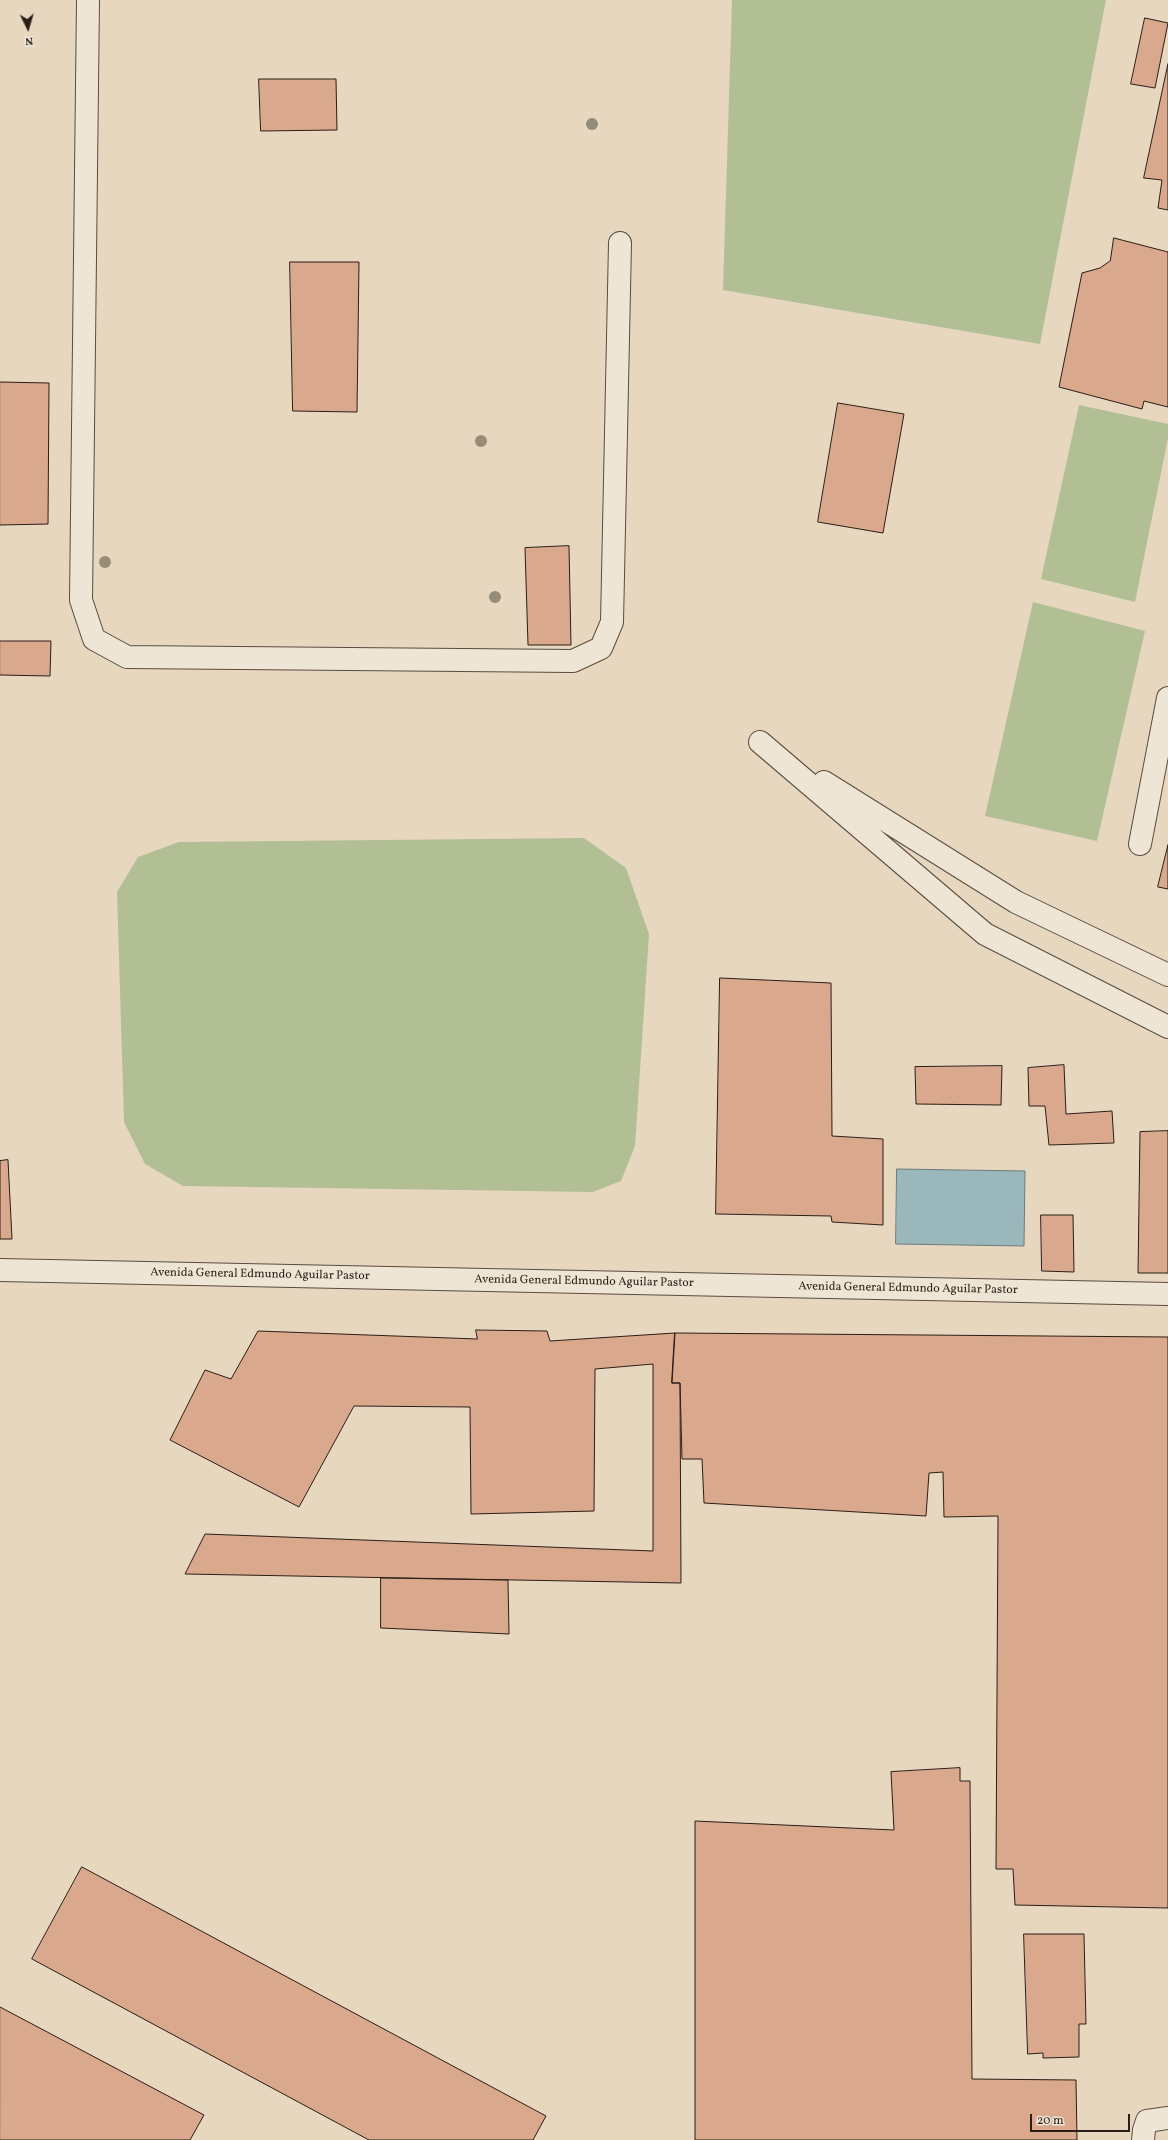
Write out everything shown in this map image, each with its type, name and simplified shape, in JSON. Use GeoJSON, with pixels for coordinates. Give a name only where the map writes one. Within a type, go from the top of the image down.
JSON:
{"type":"FeatureCollection","features":[{"type":"Feature","properties":{"kind":"street"},"geometry":{"type":"LineString","coordinates":[[88,0],[81,600],[94,639],[127,657],[573,661],[601,648],[612,622],[620,243]]}},
{"type":"Feature","properties":{"kind":"street"},"geometry":{"type":"LineString","coordinates":[[1140,844],[1168,698]]}},
{"type":"Feature","properties":{"kind":"street"},"geometry":{"type":"LineString","coordinates":[[1168,975],[1016,902],[760,742],[985,934],[1168,1027]]}},
{"type":"Feature","properties":{"kind":"street","name":"Avenida General Edmundo Aguilar Pastor"},"geometry":{"type":"LineString","coordinates":[[0,1270],[1168,1294]]}},
{"type":"Feature","properties":{"kind":"street"},"geometry":{"type":"LineString","coordinates":[[1143,2140],[1147,2120],[1168,2118]]}},
{"type":"Feature","properties":{"kind":"green space"},"geometry":{"type":"Polygon","coordinates":[[[732,0],[1106,0],[1040,344],[723,290],[732,0]]]}},
{"type":"Feature","properties":{"kind":"green space"},"geometry":{"type":"Polygon","coordinates":[[[1079,405],[1168,424],[1168,438],[1135,602],[1041,579],[1079,405]]]}},
{"type":"Feature","properties":{"kind":"green space"},"geometry":{"type":"Polygon","coordinates":[[[1033,602],[1145,631],[1097,841],[985,816],[1033,602]]]}},
{"type":"Feature","properties":{"kind":"green space"},"geometry":{"type":"Polygon","coordinates":[[[584,838],[626,868],[649,934],[635,1146],[621,1181],[593,1192],[183,1186],[145,1164],[124,1122],[117,892],[138,857],[179,842],[584,838]]]}},
{"type":"Feature","properties":{"kind":"water"},"geometry":{"type":"Polygon","coordinates":[[[897,1169],[1025,1171],[1024,1246],[896,1244],[897,1169]]]}},
{"type":"Feature","properties":{"kind":"building"},"geometry":{"type":"Polygon","coordinates":[[[1145,18],[1168,23],[1155,88],[1131,84],[1145,18]]]}},
{"type":"Feature","properties":{"kind":"building"},"geometry":{"type":"Polygon","coordinates":[[[1168,64],[1168,210],[1158,208],[1162,180],[1144,178],[1168,64]]]}},
{"type":"Feature","properties":{"kind":"building"},"geometry":{"type":"Polygon","coordinates":[[[259,79],[336,79],[337,130],[261,131],[259,79]]]}},
{"type":"Feature","properties":{"kind":"building"},"geometry":{"type":"Polygon","coordinates":[[[1114,238],[1168,252],[1168,407],[1144,401],[1142,409],[1059,387],[1082,273],[1100,268],[1110,261],[1114,238]]]}},
{"type":"Feature","properties":{"kind":"building"},"geometry":{"type":"Polygon","coordinates":[[[290,262],[359,262],[357,412],[293,411],[290,262]]]}},
{"type":"Feature","properties":{"kind":"building"},"geometry":{"type":"Polygon","coordinates":[[[0,382],[49,383],[48,524],[0,525],[0,382]]]}},
{"type":"Feature","properties":{"kind":"building"},"geometry":{"type":"Polygon","coordinates":[[[838,403],[904,414],[883,533],[818,522],[838,403]]]}},
{"type":"Feature","properties":{"kind":"building"},"geometry":{"type":"Polygon","coordinates":[[[569,546],[571,645],[528,645],[525,548],[569,546]]]}},
{"type":"Feature","properties":{"kind":"building"},"geometry":{"type":"Polygon","coordinates":[[[0,641],[51,641],[50,676],[0,675],[0,641]]]}},
{"type":"Feature","properties":{"kind":"building"},"geometry":{"type":"Polygon","coordinates":[[[1168,845],[1168,889],[1158,887],[1168,845]]]}},
{"type":"Feature","properties":{"kind":"building"},"geometry":{"type":"Polygon","coordinates":[[[720,978],[831,983],[832,1136],[883,1139],[883,1225],[832,1222],[831,1216],[716,1214],[720,978]]]}},
{"type":"Feature","properties":{"kind":"building"},"geometry":{"type":"Polygon","coordinates":[[[1064,1065],[1066,1114],[1112,1111],[1114,1143],[1049,1145],[1045,1106],[1029,1106],[1028,1068],[1064,1065]]]}},
{"type":"Feature","properties":{"kind":"building"},"geometry":{"type":"Polygon","coordinates":[[[1002,1066],[1001,1105],[916,1104],[915,1067],[1002,1066]]]}},
{"type":"Feature","properties":{"kind":"building"},"geometry":{"type":"Polygon","coordinates":[[[1168,1131],[1168,1273],[1138,1273],[1140,1132],[1168,1131]]]}},
{"type":"Feature","properties":{"kind":"building"},"geometry":{"type":"Polygon","coordinates":[[[8,1160],[12,1239],[0,1239],[0,1161],[8,1160]]]}},
{"type":"Feature","properties":{"kind":"building"},"geometry":{"type":"Polygon","coordinates":[[[1041,1215],[1073,1215],[1074,1272],[1042,1271],[1041,1215]]]}},
{"type":"Feature","properties":{"kind":"building"},"geometry":{"type":"Polygon","coordinates":[[[476,1330],[547,1331],[550,1341],[675,1333],[672,1383],[680,1383],[681,1583],[185,1574],[205,1534],[653,1551],[653,1364],[595,1369],[594,1511],[471,1514],[470,1407],[354,1406],[299,1507],[170,1440],[205,1370],[231,1379],[258,1331],[477,1339],[476,1330]]]}},
{"type":"Feature","properties":{"kind":"building"},"geometry":{"type":"Polygon","coordinates":[[[675,1333],[1168,1337],[1168,1908],[1015,1905],[1013,1869],[996,1869],[998,1516],[944,1517],[943,1472],[929,1473],[926,1516],[704,1503],[702,1459],[682,1459],[680,1383],[672,1383],[675,1333]]]}},
{"type":"Feature","properties":{"kind":"building"},"geometry":{"type":"Polygon","coordinates":[[[381,1578],[508,1580],[509,1634],[381,1628],[381,1578]]]}},
{"type":"Feature","properties":{"kind":"building"},"geometry":{"type":"Polygon","coordinates":[[[960,1768],[960,1781],[970,1781],[972,2079],[1076,2080],[1077,2140],[695,2140],[695,1821],[894,1830],[891,1772],[960,1768]]]}},
{"type":"Feature","properties":{"kind":"building"},"geometry":{"type":"Polygon","coordinates":[[[82,1867],[546,2116],[533,2140],[369,2140],[32,1959],[82,1867]]]}},
{"type":"Feature","properties":{"kind":"building"},"geometry":{"type":"Polygon","coordinates":[[[1024,1934],[1084,1934],[1086,2024],[1079,2024],[1079,2057],[1043,2058],[1043,2053],[1028,2054],[1024,1934]]]}},
{"type":"Feature","properties":{"kind":"building"},"geometry":{"type":"Polygon","coordinates":[[[0,2007],[204,2115],[190,2140],[0,2140],[0,2007]]]}}]}
